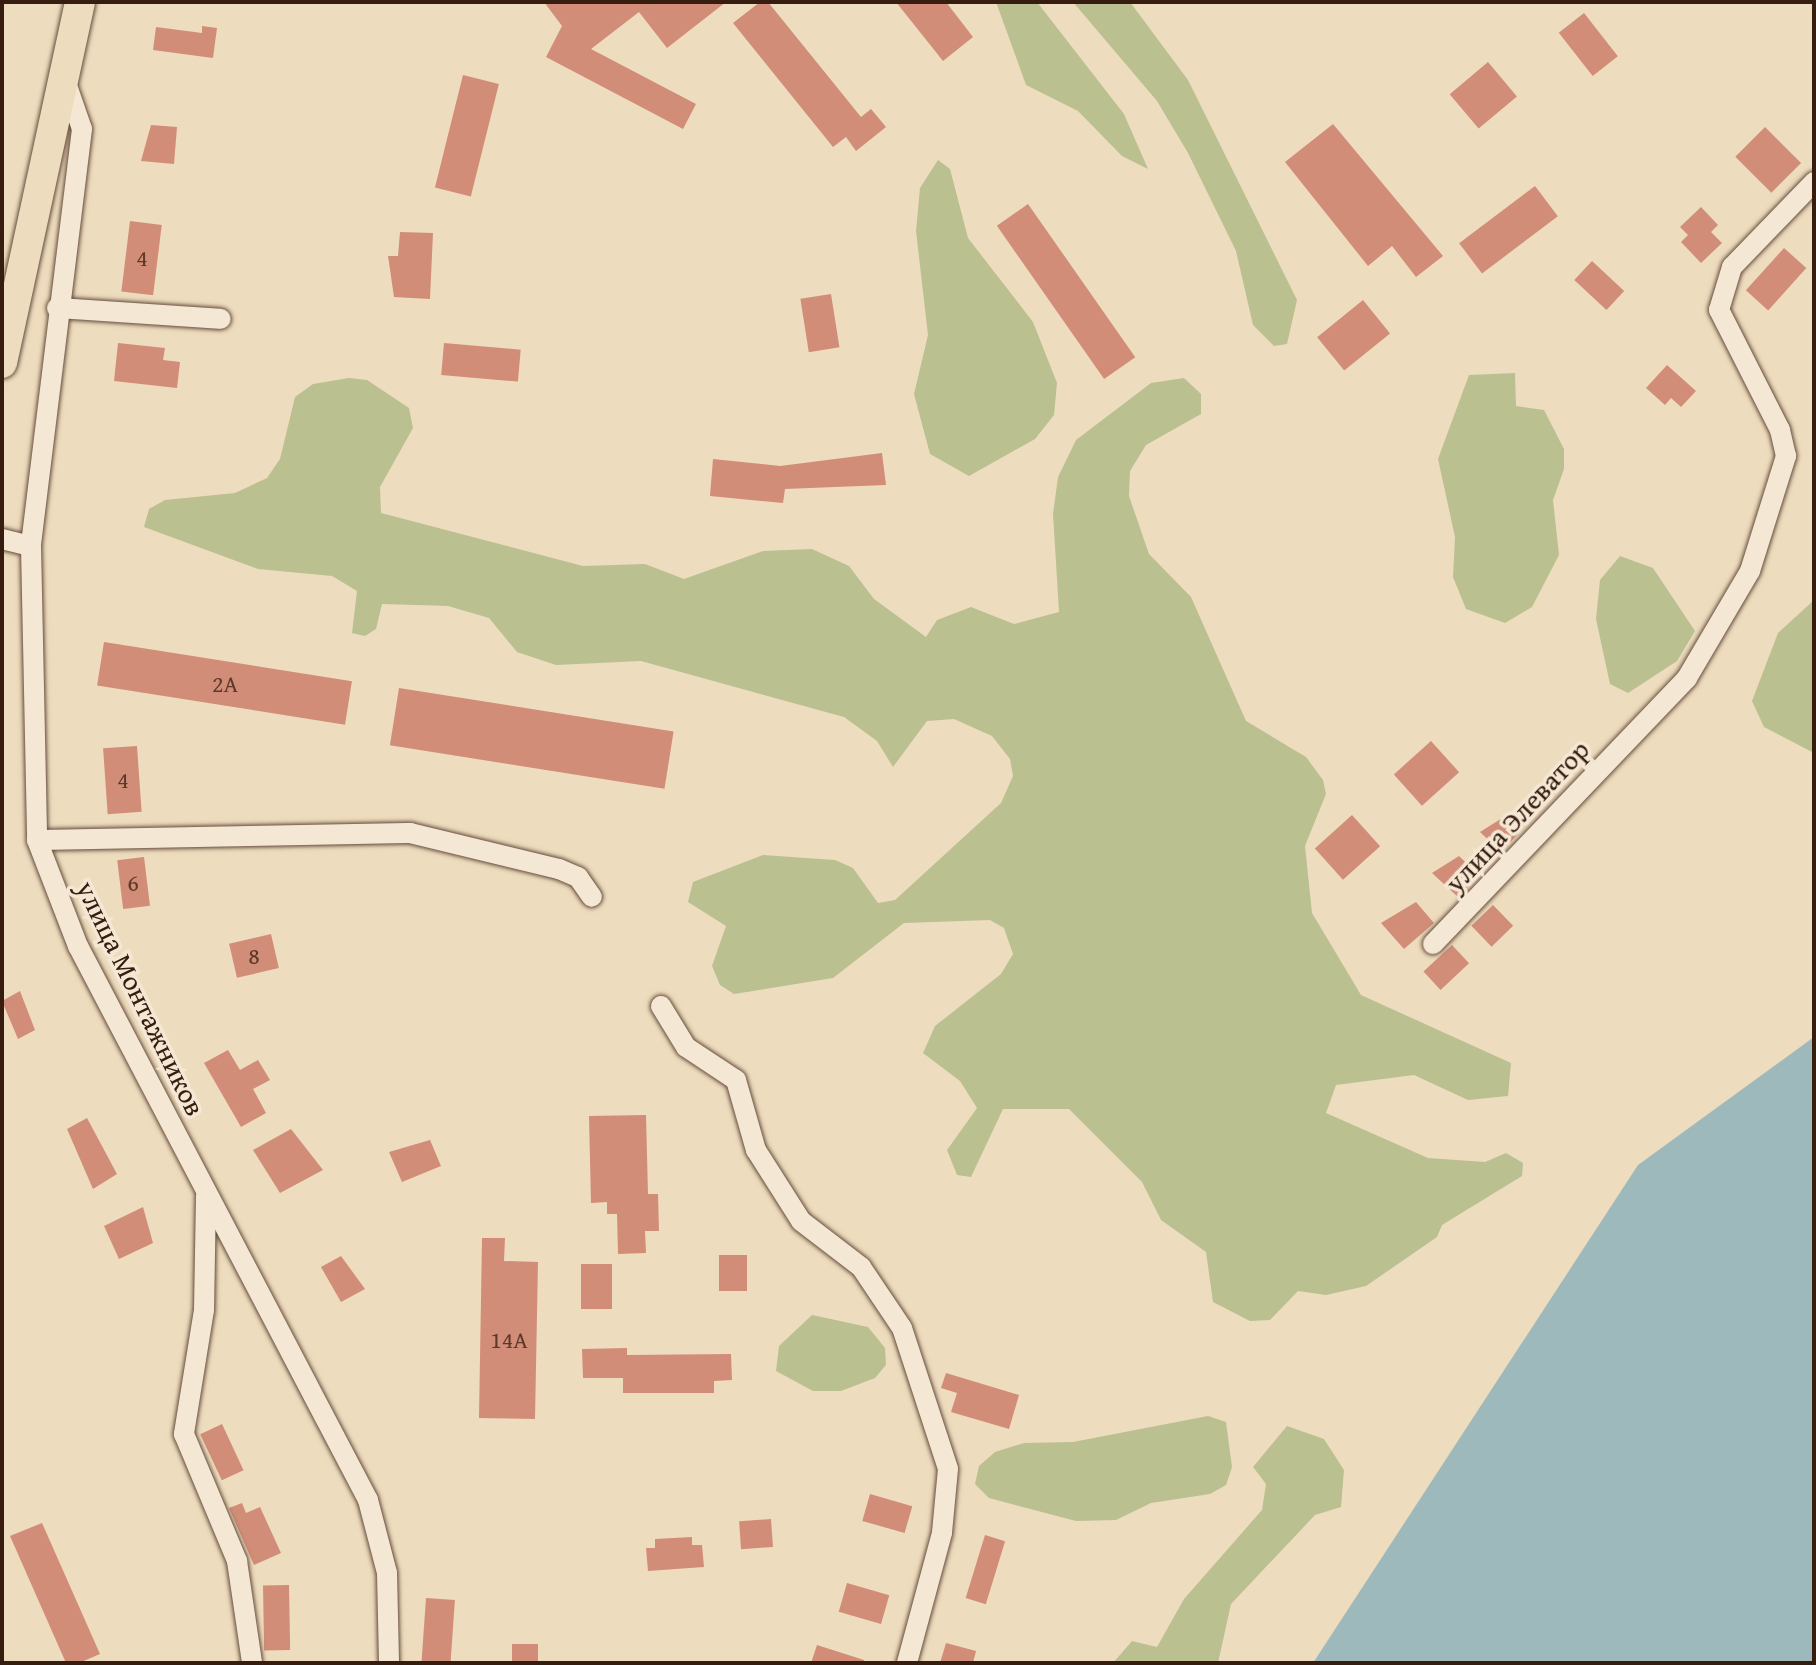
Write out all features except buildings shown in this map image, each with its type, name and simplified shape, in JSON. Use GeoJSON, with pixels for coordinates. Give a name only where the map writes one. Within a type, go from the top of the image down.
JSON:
{"type":"FeatureCollection","features":[{"type":"Feature","properties":{"kind":"highway"},"geometry":{"type":"LineString","coordinates":[[2,363],[80,2]]}},
{"type":"Feature","properties":{"kind":"street","name":"улица Монтажников"},"geometry":{"type":"LineString","coordinates":[[64,77],[82,129],[57,308],[31,546],[37,840],[78,946],[368,1500],[387,1573],[389,1663]]}},
{"type":"Feature","properties":{"kind":"street","name":"улица Элеватор"},"geometry":{"type":"LineString","coordinates":[[1433,944],[1687,678],[1750,571],[1782,478],[1780,430],[1719,310],[1732,267],[1814,182]]}},
{"type":"Feature","properties":{"kind":"street"},"geometry":{"type":"LineString","coordinates":[[57,308],[221,319]]}},
{"type":"Feature","properties":{"kind":"street"},"geometry":{"type":"LineString","coordinates":[[2,539],[31,546]]}},
{"type":"Feature","properties":{"kind":"street"},"geometry":{"type":"LineString","coordinates":[[37,840],[410,833],[559,869],[578,877],[592,897]]}},
{"type":"Feature","properties":{"kind":"street"},"geometry":{"type":"LineString","coordinates":[[661,1006],[686,1047],[736,1080],[756,1150],[801,1221],[861,1267],[892,1305],[945,1447],[942,1533],[907,1663]]}},
{"type":"Feature","properties":{"kind":"street"},"geometry":{"type":"LineString","coordinates":[[207,1192],[204,1310],[184,1434],[237,1561],[252,1663]]}},
{"type":"Feature","properties":{"kind":"green space"},"geometry":{"type":"Polygon","coordinates":[[[996,2],[1037,2],[1124,114],[1148,169],[1122,156],[1078,111],[1026,85],[996,2]]]}},
{"type":"Feature","properties":{"kind":"green space"},"geometry":{"type":"Polygon","coordinates":[[[1073,2],[1130,2],[1188,80],[1297,300],[1287,344],[1274,346],[1253,325],[1236,251],[1188,153],[1157,101],[1073,2]]]}},
{"type":"Feature","properties":{"kind":"green space"},"geometry":{"type":"Polygon","coordinates":[[[938,160],[950,169],[968,238],[1033,322],[1057,383],[1054,415],[1035,439],[969,476],[930,454],[914,394],[928,335],[916,231],[920,188],[938,160]]]}},
{"type":"Feature","properties":{"kind":"green space"},"geometry":{"type":"Polygon","coordinates":[[[1515,373],[1516,406],[1544,410],[1564,449],[1564,469],[1553,500],[1559,555],[1532,607],[1505,623],[1466,609],[1453,577],[1455,537],[1438,459],[1469,375],[1515,373]]]}},
{"type":"Feature","properties":{"kind":"green space"},"geometry":{"type":"Polygon","coordinates":[[[349,378],[367,380],[409,408],[413,428],[380,487],[381,513],[583,566],[645,564],[684,579],[763,551],[812,549],[849,566],[874,599],[926,637],[937,620],[971,607],[1014,624],[1059,612],[1053,514],[1058,477],[1076,440],[1151,383],[1184,378],[1201,394],[1201,414],[1146,445],[1130,471],[1129,496],[1149,554],[1191,597],[1246,721],[1306,757],[1323,780],[1326,794],[1305,846],[1312,913],[1361,995],[1511,1063],[1508,1096],[1468,1100],[1414,1075],[1336,1085],[1326,1113],[1428,1158],[1485,1162],[1506,1153],[1523,1163],[1522,1176],[1442,1225],[1437,1237],[1366,1286],[1326,1295],[1298,1291],[1270,1320],[1250,1321],[1213,1302],[1206,1252],[1161,1220],[1142,1182],[1069,1109],[1003,1109],[971,1177],[957,1175],[947,1150],[977,1108],[960,1081],[923,1053],[935,1026],[1001,974],[1013,954],[1004,928],[990,920],[904,923],[833,978],[734,994],[720,985],[712,966],[726,926],[688,902],[693,882],[763,855],[835,860],[853,868],[878,903],[895,900],[1001,803],[1013,776],[1010,759],[992,736],[954,719],[927,721],[893,767],[877,741],[844,717],[641,661],[556,665],[517,652],[489,618],[448,606],[382,604],[376,629],[365,636],[352,633],[357,591],[332,576],[258,569],[144,527],[149,509],[165,500],[235,493],[267,478],[280,459],[295,397],[313,384],[349,378]]]}},
{"type":"Feature","properties":{"kind":"green space"},"geometry":{"type":"Polygon","coordinates":[[[1620,556],[1653,568],[1695,631],[1677,661],[1628,693],[1610,684],[1596,619],[1600,580],[1620,556]]]}},
{"type":"Feature","properties":{"kind":"green space"},"geometry":{"type":"Polygon","coordinates":[[[1814,600],[1814,753],[1764,727],[1752,701],[1778,633],[1814,600]]]}},
{"type":"Feature","properties":{"kind":"green space"},"geometry":{"type":"Polygon","coordinates":[[[812,1315],[868,1327],[885,1348],[886,1365],[875,1378],[841,1391],[813,1391],[776,1371],[779,1346],[812,1315]]]}},
{"type":"Feature","properties":{"kind":"green space"},"geometry":{"type":"Polygon","coordinates":[[[1208,1416],[1226,1422],[1232,1467],[1226,1485],[1210,1494],[1151,1503],[1116,1520],[1076,1521],[989,1498],[975,1484],[979,1466],[995,1452],[1024,1443],[1073,1442],[1208,1416]]]}},
{"type":"Feature","properties":{"kind":"green space"},"geometry":{"type":"Polygon","coordinates":[[[1287,1426],[1324,1439],[1344,1470],[1341,1507],[1315,1515],[1231,1604],[1218,1663],[1113,1663],[1132,1641],[1157,1647],[1184,1599],[1262,1510],[1266,1484],[1253,1467],[1287,1426]]]}},
{"type":"Feature","properties":{"kind":"water"},"geometry":{"type":"Polygon","coordinates":[[[1814,1037],[1814,1663],[1313,1663],[1638,1165],[1814,1037]]]}}]}
